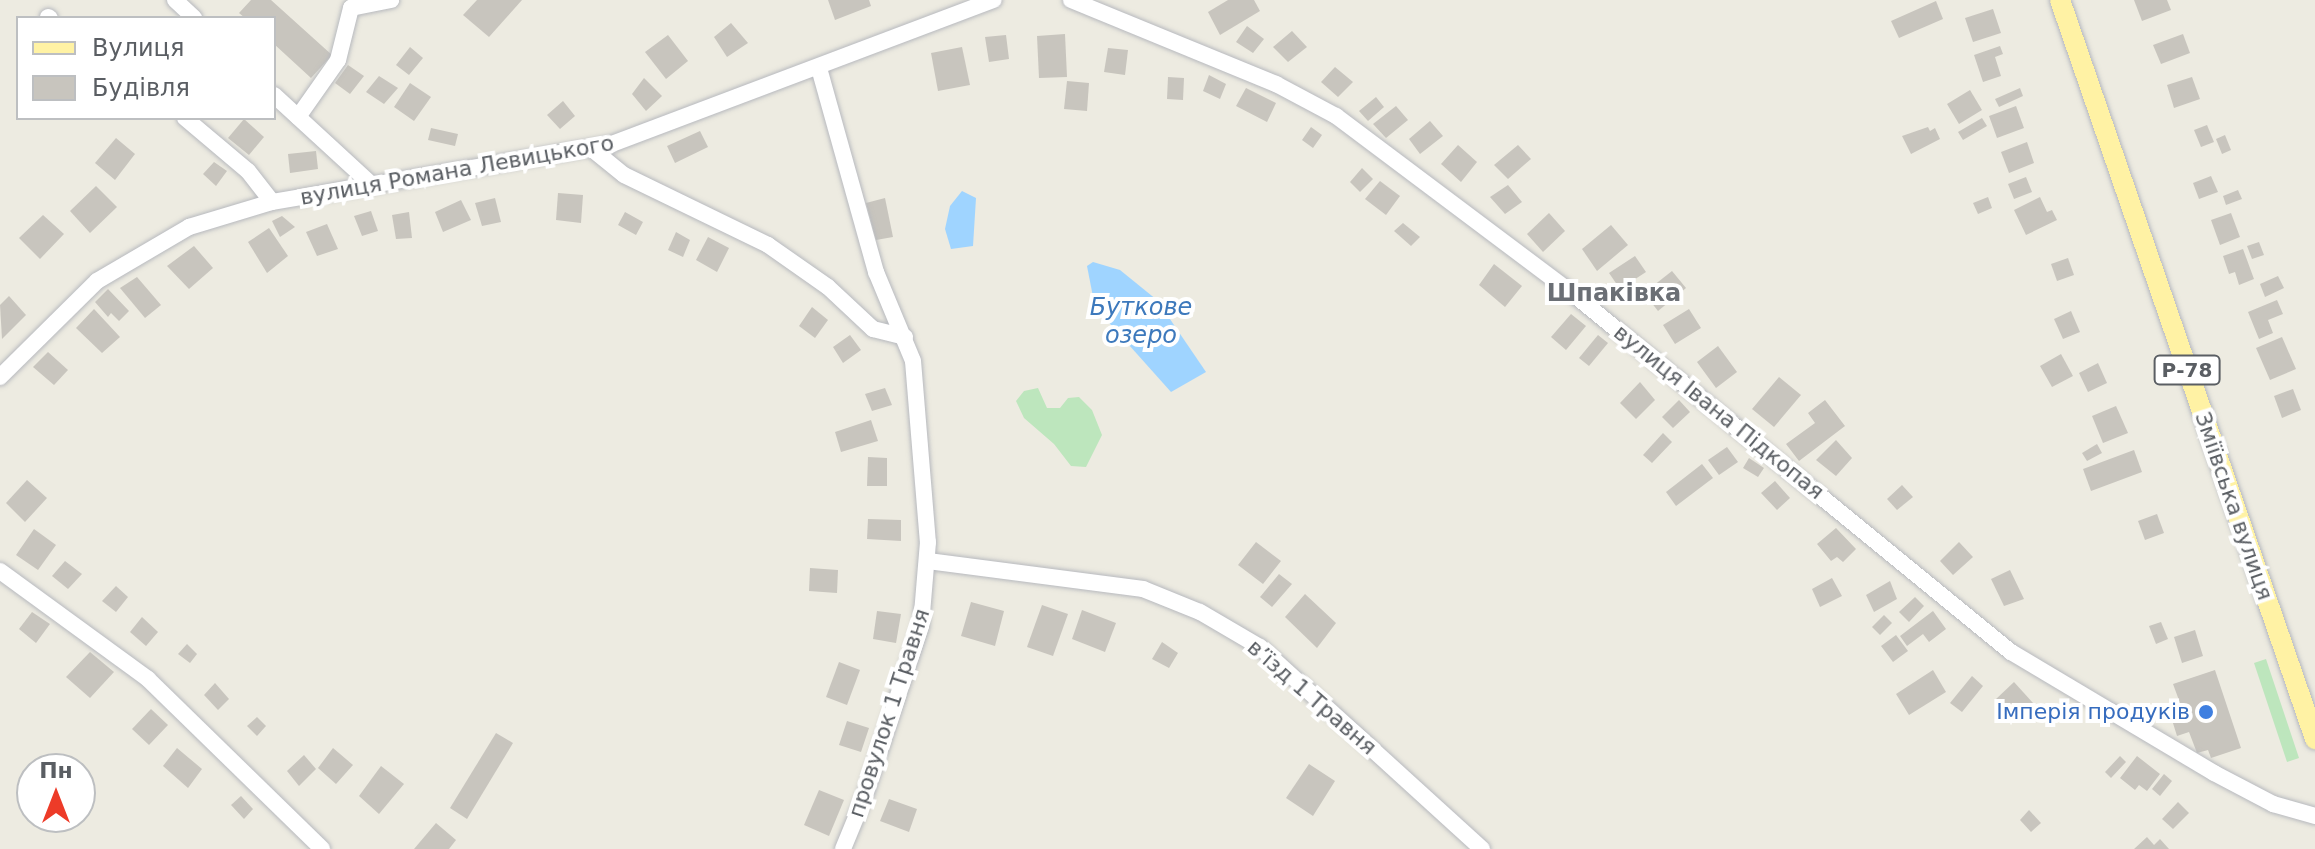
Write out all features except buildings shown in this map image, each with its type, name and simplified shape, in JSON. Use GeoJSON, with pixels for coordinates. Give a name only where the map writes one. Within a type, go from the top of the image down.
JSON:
{"type":"FeatureCollection","features":[{"type":"Feature","properties":{"kind":"main road","name":"Зміївська вулиця"},"geometry":{"type":"LineString","coordinates":[[2060,0],[2315,739]]}},
{"type":"Feature","properties":{"kind":"street"},"geometry":{"type":"LineString","coordinates":[[175,0],[192,16]]}},
{"type":"Feature","properties":{"kind":"street"},"geometry":{"type":"LineString","coordinates":[[298,117],[338,60],[351,8],[391,0]]}},
{"type":"Feature","properties":{"kind":"street","name":"вулиця Романа Левицького"},"geometry":{"type":"LineString","coordinates":[[0,377],[97,281],[189,227],[272,202],[592,149],[655,131],[994,0]]}},
{"type":"Feature","properties":{"kind":"street","name":"вулиця Івана Підкопая"},"geometry":{"type":"LineString","coordinates":[[1071,0],[1276,84],[1336,116],[1572,293],[2011,652],[2214,773],[2273,804],[2315,816]]}},
{"type":"Feature","properties":{"kind":"street","name":"провулок 1 Травня"},"geometry":{"type":"LineString","coordinates":[[819,68],[876,272],[913,361],[928,561],[924,607],[916,643],[864,798],[843,849]]}},
{"type":"Feature","properties":{"kind":"street"},"geometry":{"type":"LineString","coordinates":[[276,97],[373,186]]}},
{"type":"Feature","properties":{"kind":"street"},"geometry":{"type":"LineString","coordinates":[[187,120],[248,171],[272,202]]}},
{"type":"Feature","properties":{"kind":"street"},"geometry":{"type":"LineString","coordinates":[[592,149],[624,175],[768,245],[828,287],[873,329],[905,337]]}},
{"type":"Feature","properties":{"kind":"street","name":"в’їзд 1 Травня"},"geometry":{"type":"LineString","coordinates":[[928,561],[1143,589],[1200,612],[1260,647],[1482,849]]}},
{"type":"Feature","properties":{"kind":"street"},"geometry":{"type":"LineString","coordinates":[[0,571],[148,679],[322,849]]}},
{"type":"Feature","properties":{"kind":"green space","name":"Буткове озеро"},"geometry":{"type":"Polygon","coordinates":[[[1038,388],[1047,408],[1060,408],[1068,398],[1079,397],[1092,410],[1102,435],[1086,467],[1071,466],[1054,444],[1024,418],[1016,401],[1024,391],[1038,388]]]}},
{"type":"Feature","properties":{"kind":"green space"},"geometry":{"type":"Polygon","coordinates":[[[2266,659],[2299,758],[2287,762],[2254,663],[2266,659]]]}},
{"type":"Feature","properties":{"kind":"water"},"geometry":{"type":"Polygon","coordinates":[[[962,191],[976,198],[973,246],[951,249],[945,229],[950,206],[962,191]]]}},
{"type":"Feature","properties":{"kind":"water","name":"Буткове озеро"},"geometry":{"type":"Polygon","coordinates":[[[1093,262],[1120,270],[1157,300],[1206,372],[1171,392],[1095,307],[1087,266],[1093,262]]]}},
{"type":"Feature","properties":{"kind":"place","name":"Імперія продуків"},"geometry":{"type":"Point","coordinates":[2206,712]}},
{"type":"Feature","properties":{"kind":"district","name":"Шпаківка"},"geometry":{"type":"Point","coordinates":[1614,294]}}]}
